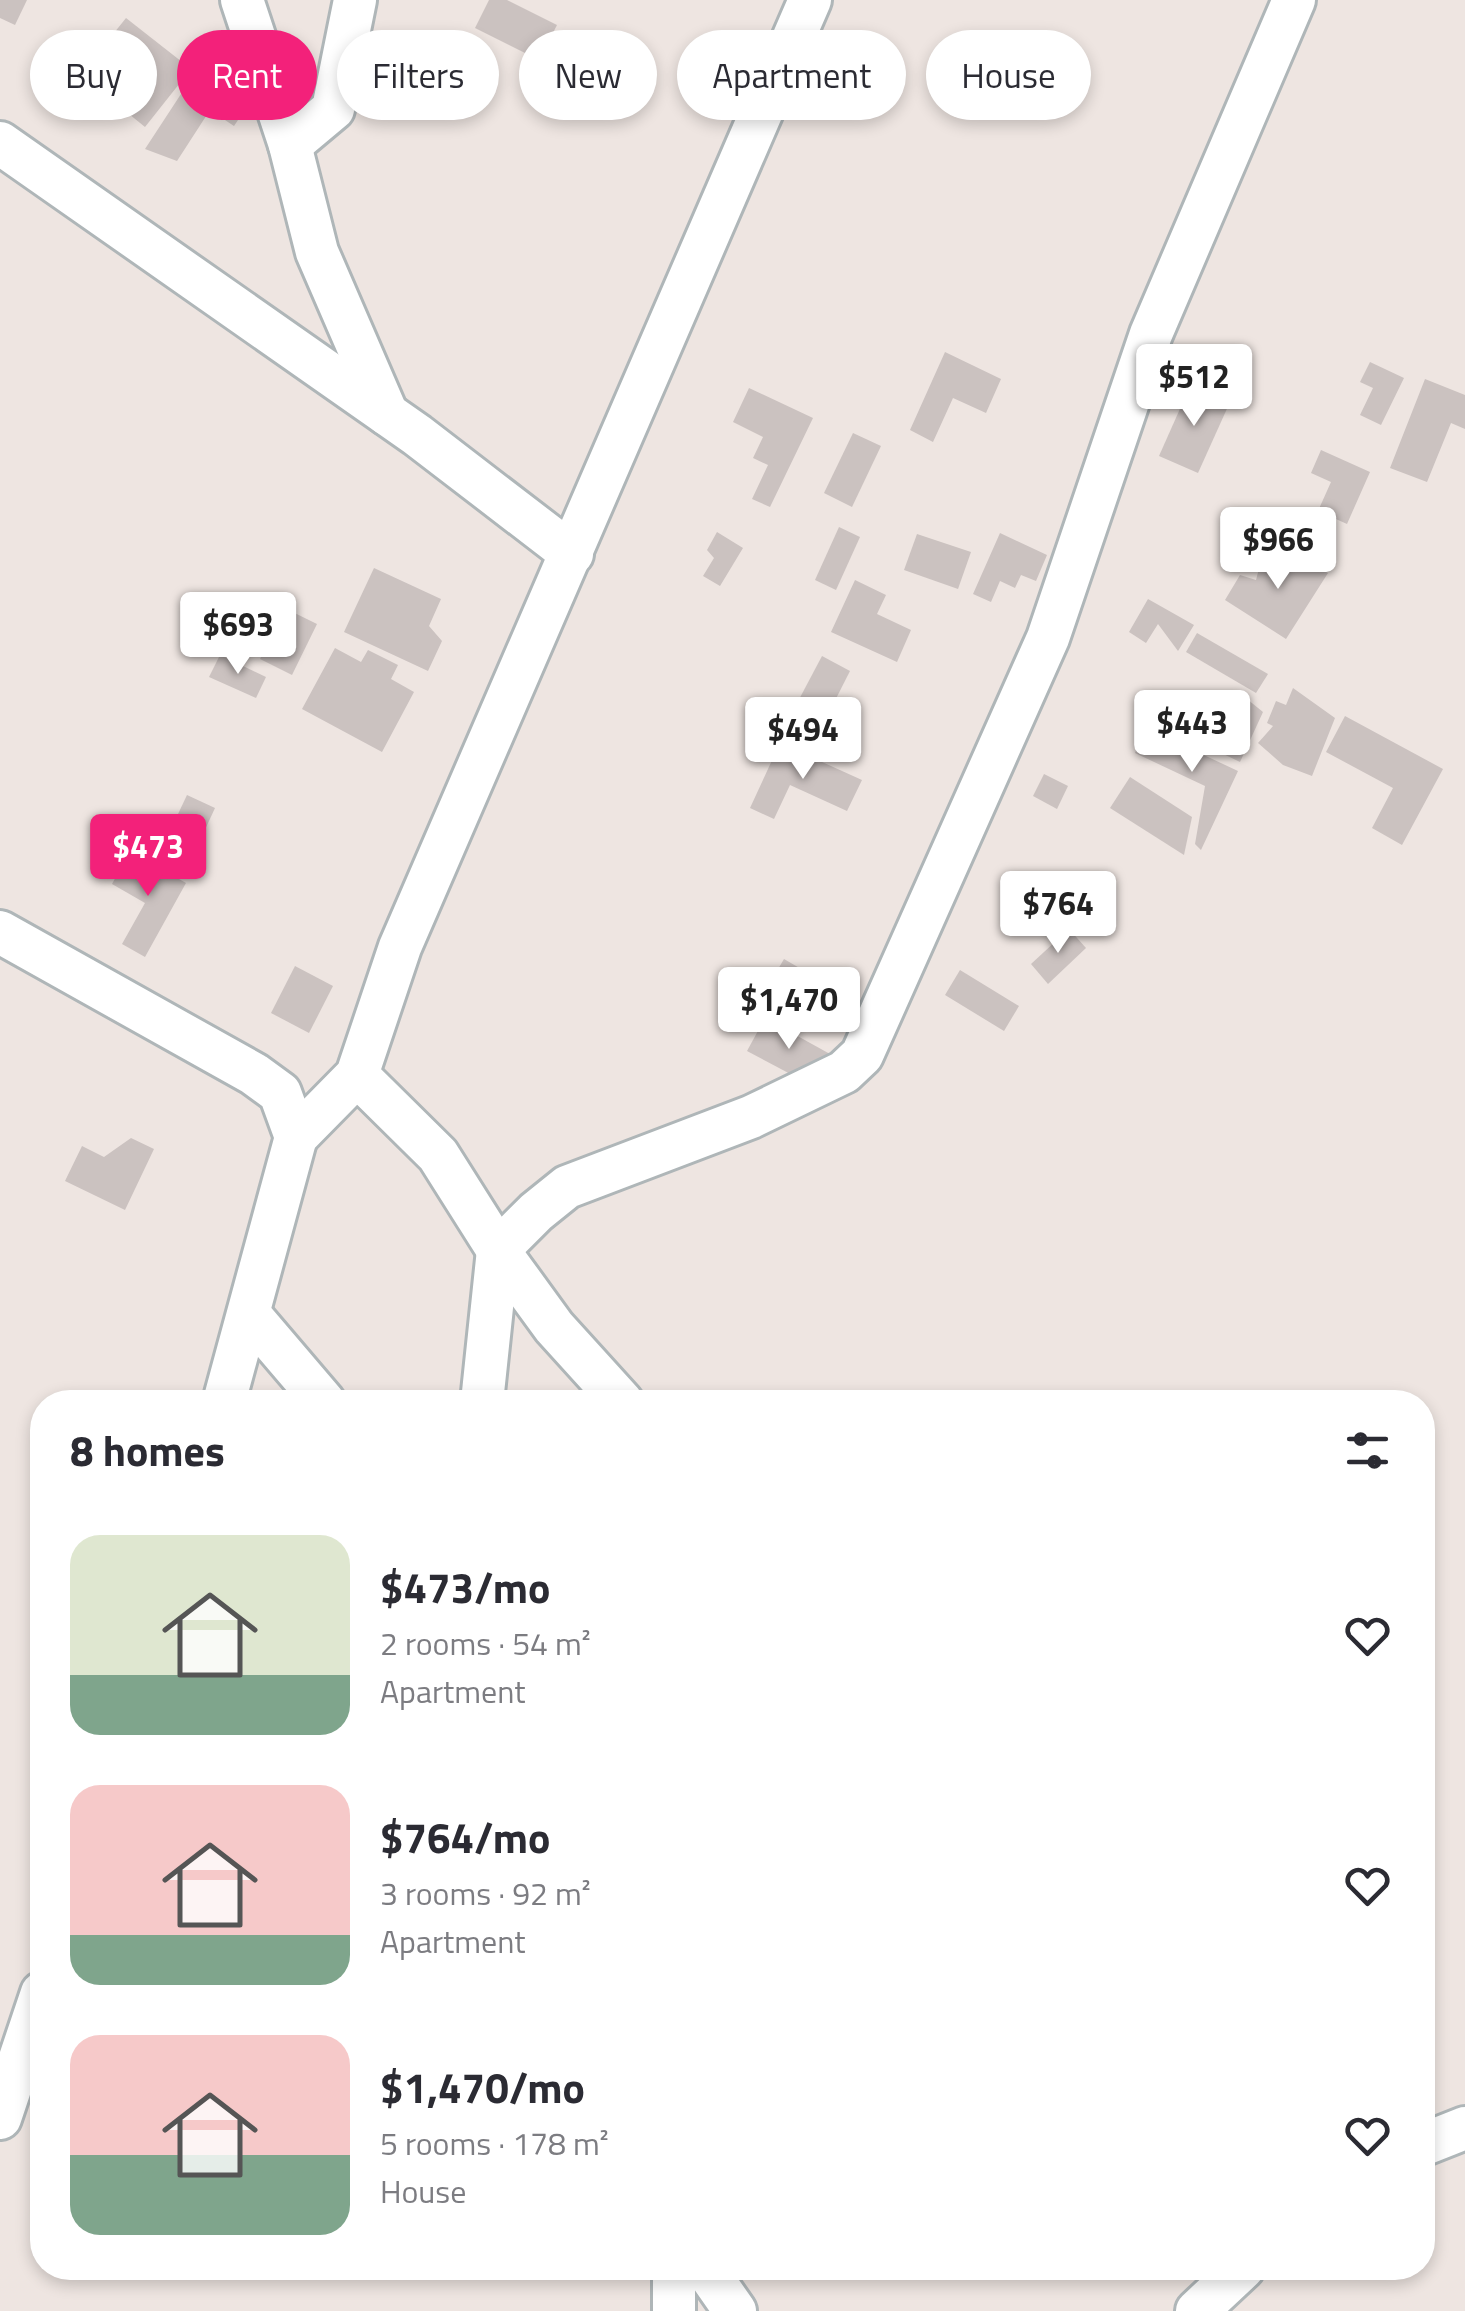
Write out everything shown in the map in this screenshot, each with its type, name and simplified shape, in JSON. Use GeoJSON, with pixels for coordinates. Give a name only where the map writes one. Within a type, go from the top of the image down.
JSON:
{"type":"FeatureCollection","features":[{"type":"Feature","properties":{"kind":"street"},"geometry":{"type":"LineString","coordinates":[[242,0],[290,145],[317,252],[387,414]]}},
{"type":"Feature","properties":{"kind":"street"},"geometry":{"type":"LineString","coordinates":[[290,145],[333,108],[356,0]]}},
{"type":"Feature","properties":{"kind":"street"},"geometry":{"type":"LineString","coordinates":[[228,1390],[296,1137],[357,1075],[400,947],[810,0]]}},
{"type":"Feature","properties":{"kind":"street"},"geometry":{"type":"LineString","coordinates":[[483,1390],[498,1250],[568,1187],[752,1117],[844,1072],[862,1055],[1048,638],[1151,334],[1294,0]]}},
{"type":"Feature","properties":{"kind":"street"},"geometry":{"type":"LineString","coordinates":[[0,144],[387,414],[572,554]]}},
{"type":"Feature","properties":{"kind":"street"},"geometry":{"type":"LineString","coordinates":[[0,932],[254,1074],[280,1094],[296,1137]]}},
{"type":"Feature","properties":{"kind":"street"},"geometry":{"type":"LineString","coordinates":[[357,1075],[438,1155],[498,1250],[554,1327],[610,1390]]}},
{"type":"Feature","properties":{"kind":"street"},"geometry":{"type":"LineString","coordinates":[[250,1314],[314,1390]]}},
{"type":"Feature","properties":{"kind":"street"},"geometry":{"type":"LineString","coordinates":[[0,2118],[30,2029]]}},
{"type":"Feature","properties":{"kind":"street"},"geometry":{"type":"LineString","coordinates":[[1435,2140],[1465,2128]]}},
{"type":"Feature","properties":{"kind":"street"},"geometry":{"type":"LineString","coordinates":[[674,2280],[674,2311]]}},
{"type":"Feature","properties":{"kind":"street"},"geometry":{"type":"LineString","coordinates":[[713,2280],[735,2311]]}},
{"type":"Feature","properties":{"kind":"street"},"geometry":{"type":"LineString","coordinates":[[1198,2311],[1230,2280]]}},
{"type":"Feature","properties":{"kind":"building"},"geometry":{"type":"Polygon","coordinates":[[[0,0],[27,0],[15,25],[0,18],[0,0]]]}},
{"type":"Feature","properties":{"kind":"building"},"geometry":{"type":"Polygon","coordinates":[[[489,0],[507,0],[557,25],[554,30],[519,30],[519,50],[499,40],[499,30],[475,28],[489,0]]]}},
{"type":"Feature","properties":{"kind":"building"},"geometry":{"type":"Polygon","coordinates":[[[126,18],[141,30],[116,30],[126,18]]]}},
{"type":"Feature","properties":{"kind":"building"},"geometry":{"type":"Polygon","coordinates":[[[157,42],[177,58],[177,87],[157,112],[157,42]]]}},
{"type":"Feature","properties":{"kind":"building"},"geometry":{"type":"Polygon","coordinates":[[[177,100],[177,120],[204,120],[177,161],[145,149],[177,100]]]}},
{"type":"Feature","properties":{"kind":"building"},"geometry":{"type":"Polygon","coordinates":[[[945,352],[1001,379],[986,413],[953,398],[933,442],[910,430],[945,352]]]}},
{"type":"Feature","properties":{"kind":"building"},"geometry":{"type":"Polygon","coordinates":[[[1370,362],[1404,378],[1381,425],[1360,415],[1373,388],[1360,382],[1370,362]]]}},
{"type":"Feature","properties":{"kind":"building"},"geometry":{"type":"Polygon","coordinates":[[[1425,379],[1465,395],[1465,429],[1451,423],[1427,482],[1390,468],[1425,379]]]}},
{"type":"Feature","properties":{"kind":"building"},"geometry":{"type":"Polygon","coordinates":[[[1191,384],[1230,402],[1198,473],[1159,456],[1191,384]]]}},
{"type":"Feature","properties":{"kind":"building"},"geometry":{"type":"Polygon","coordinates":[[[749,388],[813,418],[770,507],[752,499],[768,465],[753,458],[763,437],[733,422],[749,388]]]}},
{"type":"Feature","properties":{"kind":"building"},"geometry":{"type":"Polygon","coordinates":[[[853,433],[881,446],[852,507],[824,493],[853,433]]]}},
{"type":"Feature","properties":{"kind":"building"},"geometry":{"type":"Polygon","coordinates":[[[1321,450],[1370,472],[1347,524],[1318,511],[1331,482],[1311,473],[1321,450]]]}},
{"type":"Feature","properties":{"kind":"building"},"geometry":{"type":"Polygon","coordinates":[[[839,527],[860,537],[836,590],[815,580],[839,527]]]}},
{"type":"Feature","properties":{"kind":"building"},"geometry":{"type":"Polygon","coordinates":[[[717,532],[743,548],[720,586],[703,576],[714,558],[707,550],[717,532]]]}},
{"type":"Feature","properties":{"kind":"building"},"geometry":{"type":"Polygon","coordinates":[[[1000,533],[1047,555],[1036,581],[1021,575],[1015,588],[1000,581],[991,602],[973,594],[1000,533]]]}},
{"type":"Feature","properties":{"kind":"building"},"geometry":{"type":"Polygon","coordinates":[[[917,534],[971,552],[958,589],[904,570],[917,534]]]}},
{"type":"Feature","properties":{"kind":"building"},"geometry":{"type":"Polygon","coordinates":[[[1289,549],[1328,573],[1286,639],[1225,600],[1240,575],[1256,580],[1262,557],[1280,562],[1289,549]]]}},
{"type":"Feature","properties":{"kind":"building"},"geometry":{"type":"Polygon","coordinates":[[[374,568],[441,599],[429,626],[442,641],[428,671],[344,632],[374,568]]]}},
{"type":"Feature","properties":{"kind":"building"},"geometry":{"type":"Polygon","coordinates":[[[855,580],[886,595],[877,614],[911,630],[897,662],[831,632],[855,580]]]}},
{"type":"Feature","properties":{"kind":"building"},"geometry":{"type":"Polygon","coordinates":[[[260,596],[317,624],[292,675],[260,659],[266,647],[242,634],[260,596]]]}},
{"type":"Feature","properties":{"kind":"building"},"geometry":{"type":"Polygon","coordinates":[[[1148,599],[1194,625],[1178,651],[1158,624],[1146,643],[1129,632],[1148,599]]]}},
{"type":"Feature","properties":{"kind":"building"},"geometry":{"type":"Polygon","coordinates":[[[1197,633],[1268,674],[1256,693],[1186,652],[1197,633]]]}},
{"type":"Feature","properties":{"kind":"building"},"geometry":{"type":"Polygon","coordinates":[[[335,648],[361,662],[368,650],[398,665],[391,679],[414,692],[382,752],[302,709],[335,648]]]}},
{"type":"Feature","properties":{"kind":"building"},"geometry":{"type":"Polygon","coordinates":[[[220,655],[266,677],[256,698],[209,677],[220,655]]]}},
{"type":"Feature","properties":{"kind":"building"},"geometry":{"type":"Polygon","coordinates":[[[822,656],[850,671],[815,740],[786,724],[822,656]]]}},
{"type":"Feature","properties":{"kind":"building"},"geometry":{"type":"Polygon","coordinates":[[[1293,688],[1335,718],[1312,776],[1283,765],[1258,743],[1273,726],[1267,723],[1276,701],[1286,705],[1293,688]]]}},
{"type":"Feature","properties":{"kind":"building"},"geometry":{"type":"Polygon","coordinates":[[[1237,691],[1263,712],[1240,762],[1188,737],[1201,710],[1223,720],[1237,691]]]}},
{"type":"Feature","properties":{"kind":"building"},"geometry":{"type":"Polygon","coordinates":[[[1345,716],[1443,769],[1402,845],[1372,828],[1393,788],[1326,752],[1345,716]]]}},
{"type":"Feature","properties":{"kind":"building"},"geometry":{"type":"Polygon","coordinates":[[[1146,728],[1238,771],[1201,850],[1195,844],[1205,786],[1135,753],[1146,728]]]}},
{"type":"Feature","properties":{"kind":"building"},"geometry":{"type":"Polygon","coordinates":[[[780,743],[862,780],[847,811],[790,785],[774,819],[750,808],[780,743]]]}},
{"type":"Feature","properties":{"kind":"building"},"geometry":{"type":"Polygon","coordinates":[[[1044,774],[1068,786],[1057,809],[1033,796],[1044,774]]]}},
{"type":"Feature","properties":{"kind":"building"},"geometry":{"type":"Polygon","coordinates":[[[1130,777],[1192,817],[1184,855],[1110,808],[1130,777]]]}},
{"type":"Feature","properties":{"kind":"building"},"geometry":{"type":"Polygon","coordinates":[[[187,795],[215,808],[190,862],[162,848],[187,795]]]}},
{"type":"Feature","properties":{"kind":"building"},"geometry":{"type":"Polygon","coordinates":[[[130,851],[186,883],[145,957],[122,944],[145,903],[112,884],[130,851]]]}},
{"type":"Feature","properties":{"kind":"building"},"geometry":{"type":"Polygon","coordinates":[[[1069,929],[1086,948],[1048,984],[1031,964],[1069,929]]]}},
{"type":"Feature","properties":{"kind":"building"},"geometry":{"type":"Polygon","coordinates":[[[784,959],[827,984],[811,1012],[783,995],[773,1012],[758,1003],[784,959]]]}},
{"type":"Feature","properties":{"kind":"building"},"geometry":{"type":"Polygon","coordinates":[[[295,966],[333,986],[309,1033],[271,1013],[295,966]]]}},
{"type":"Feature","properties":{"kind":"building"},"geometry":{"type":"Polygon","coordinates":[[[960,970],[1019,1006],[1004,1031],[945,995],[960,970]]]}},
{"type":"Feature","properties":{"kind":"building"},"geometry":{"type":"Polygon","coordinates":[[[765,1018],[830,1054],[813,1086],[747,1051],[765,1018]]]}},
{"type":"Feature","properties":{"kind":"building"},"geometry":{"type":"Polygon","coordinates":[[[131,1138],[154,1149],[125,1210],[65,1181],[82,1146],[104,1157],[131,1138]]]}}]}
